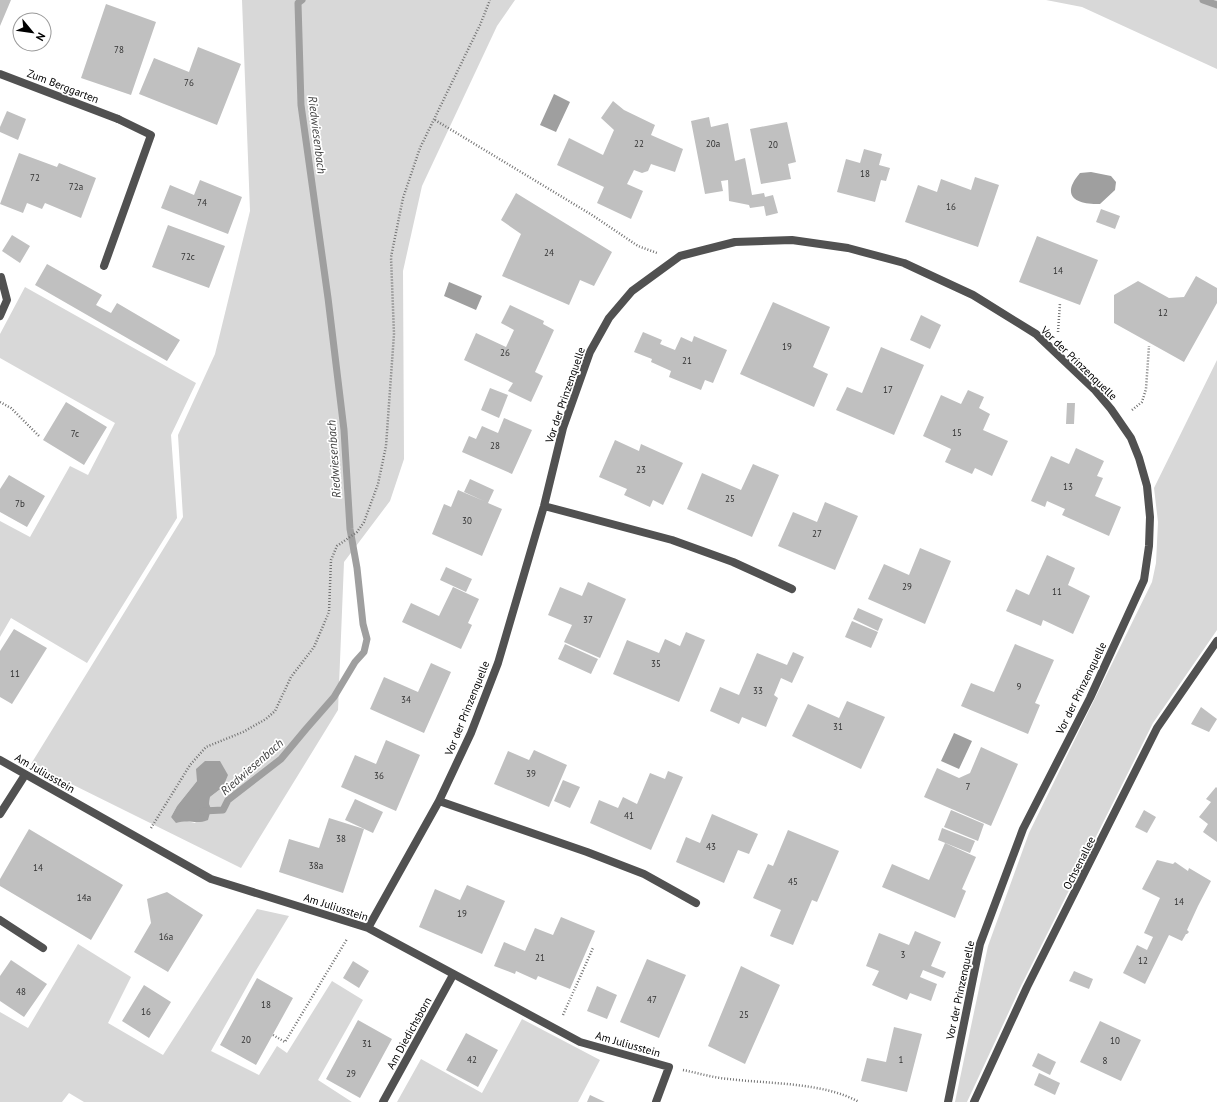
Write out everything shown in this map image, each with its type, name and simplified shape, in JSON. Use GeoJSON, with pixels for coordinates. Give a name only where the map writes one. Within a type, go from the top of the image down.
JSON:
{"type":"FeatureCollection","features":[{"type":"Feature","properties":{"kind":"street","name":"Zum Berggarten"},"geometry":{"type":"LineString","coordinates":[[0,74],[118,119],[151,135],[104,266]]}},
{"type":"Feature","properties":{"kind":"street","name":"Vor der Prinzenquelle"},"geometry":{"type":"LineString","coordinates":[[368,928],[439,801],[471,733],[498,663],[544,506],[563,428],[590,352],[609,318],[632,291],[680,256],[735,242],[792,240],[848,248],[904,263],[974,296],[1036,334],[1094,389],[1119,420],[1131,438],[1139,458],[1147,486],[1150,517],[1149,546],[1144,580],[1090,698],[1023,829],[982,937],[948,1102]]}},
{"type":"Feature","properties":{"kind":"street"},"geometry":{"type":"LineString","coordinates":[[0,316],[7,300],[1,277]]}},
{"type":"Feature","properties":{"kind":"street"},"geometry":{"type":"LineString","coordinates":[[544,506],[672,540],[733,562],[792,589]]}},
{"type":"Feature","properties":{"kind":"street","name":"Ochsenallee"},"geometry":{"type":"LineString","coordinates":[[974,1102],[1027,987],[1158,728],[1217,641]]}},
{"type":"Feature","properties":{"kind":"street","name":"Am Juliusstein"},"geometry":{"type":"LineString","coordinates":[[0,760],[211,879],[368,928],[580,1042],[669,1067]]}},
{"type":"Feature","properties":{"kind":"street"},"geometry":{"type":"LineString","coordinates":[[0,814],[25,775]]}},
{"type":"Feature","properties":{"kind":"street"},"geometry":{"type":"LineString","coordinates":[[439,801],[587,852],[644,874],[696,903]]}},
{"type":"Feature","properties":{"kind":"street"},"geometry":{"type":"LineString","coordinates":[[0,920],[43,948]]}},
{"type":"Feature","properties":{"kind":"street","name":"Am Diedichsborn"},"geometry":{"type":"LineString","coordinates":[[383,1102],[453,975]]}},
{"type":"Feature","properties":{"kind":"street"},"geometry":{"type":"LineString","coordinates":[[656,1102],[669,1067]]}},
{"type":"Feature","properties":{"kind":"path"},"geometry":{"type":"LineString","coordinates":[[144,841],[190,765],[206,747],[243,732],[266,719],[275,711],[291,677],[314,646],[329,612],[331,560],[337,546],[357,532],[364,522],[378,484],[386,446],[394,334],[391,257],[403,198],[420,148],[490,0]]}},
{"type":"Feature","properties":{"kind":"path"},"geometry":{"type":"LineString","coordinates":[[434,120],[592,215],[638,246],[676,259]]}},
{"type":"Feature","properties":{"kind":"path"},"geometry":{"type":"LineString","coordinates":[[1053,350],[1058,334],[1060,303]]}},
{"type":"Feature","properties":{"kind":"path"},"geometry":{"type":"LineString","coordinates":[[1119,420],[1142,402],[1146,389],[1149,346]]}},
{"type":"Feature","properties":{"kind":"path"},"geometry":{"type":"LineString","coordinates":[[0,402],[10,408],[39,436]]}},
{"type":"Feature","properties":{"kind":"path"},"geometry":{"type":"LineString","coordinates":[[273,1035],[285,1042],[355,924]]}},
{"type":"Feature","properties":{"kind":"path"},"geometry":{"type":"LineString","coordinates":[[556,1030],[593,948]]}},
{"type":"Feature","properties":{"kind":"path"},"geometry":{"type":"LineString","coordinates":[[669,1067],[727,1079],[816,1089],[859,1102]]}},
{"type":"Feature","properties":{"kind":"shaded area"},"geometry":{"type":"Polygon","coordinates":[[[242,0],[515,0],[497,26],[422,186],[403,271],[404,459],[390,501],[344,562],[338,710],[241,868],[31,764],[183,517],[178,435],[215,354],[250,211],[242,0]],[[197,781],[177,806],[171,817],[195,823],[209,804],[210,797],[223,787],[197,781]]]}},
{"type":"Feature","properties":{"kind":"shaded area"},"geometry":{"type":"Polygon","coordinates":[[[1046,0],[1217,0],[1217,69],[1082,7],[1046,0]]]}},
{"type":"Feature","properties":{"kind":"shaded area"},"geometry":{"type":"Polygon","coordinates":[[[554,94],[570,102],[556,132],[540,125],[554,94]]]}},
{"type":"Feature","properties":{"kind":"shaded area"},"geometry":{"type":"Polygon","coordinates":[[[1091,172],[1111,176],[1116,182],[1115,190],[1100,204],[1091,204],[1078,201],[1071,193],[1071,188],[1074,181],[1080,173],[1091,172]]]}},
{"type":"Feature","properties":{"kind":"shaded area"},"geometry":{"type":"Polygon","coordinates":[[[449,282],[482,296],[476,310],[444,296],[449,282]]]}},
{"type":"Feature","properties":{"kind":"shaded area"},"geometry":{"type":"Polygon","coordinates":[[[25,287],[196,383],[171,435],[177,518],[87,663],[11,618],[0,637],[0,521],[30,537],[70,466],[88,475],[115,423],[0,358],[0,334],[25,287]]]}},
{"type":"Feature","properties":{"kind":"shaded area"},"geometry":{"type":"Polygon","coordinates":[[[1217,360],[1217,630],[1153,723],[1020,988],[967,1102],[955,1102],[988,946],[1029,833],[1152,582],[1156,563],[1158,522],[1154,488],[1217,360]]]}},
{"type":"Feature","properties":{"kind":"shaded area"},"geometry":{"type":"Polygon","coordinates":[[[954,733],[972,741],[959,769],[941,761],[954,733]]]}},
{"type":"Feature","properties":{"kind":"shaded area"},"geometry":{"type":"Polygon","coordinates":[[[205,761],[220,761],[228,775],[223,787],[210,797],[209,804],[211,809],[208,820],[200,822],[176,823],[171,817],[177,806],[197,781],[196,769],[205,761]]]}},
{"type":"Feature","properties":{"kind":"shaded area"},"geometry":{"type":"Polygon","coordinates":[[[257,909],[289,916],[255,972],[211,1051],[259,1075],[277,1046],[287,1053],[332,981],[363,1000],[318,1080],[352,1102],[84,1102],[69,1093],[62,1102],[0,1102],[0,1012],[28,1028],[78,944],[131,977],[108,1023],[163,1055],[257,909]]]}},
{"type":"Feature","properties":{"kind":"shaded area"},"geometry":{"type":"Polygon","coordinates":[[[522,1019],[600,1060],[578,1102],[397,1102],[421,1059],[482,1093],[522,1019]]]}},
{"type":"Feature","properties":{"kind":"building"},"geometry":{"type":"Polygon","coordinates":[[[0,0],[11,0],[0,26],[0,0]]]}},
{"type":"Feature","properties":{"kind":"building"},"geometry":{"type":"Polygon","coordinates":[[[106,4],[156,22],[131,95],[81,78],[106,4]]]}},
{"type":"Feature","properties":{"kind":"building"},"geometry":{"type":"Polygon","coordinates":[[[198,47],[241,64],[217,125],[139,94],[154,58],[189,72],[198,47]]]}},
{"type":"Feature","properties":{"kind":"building"},"geometry":{"type":"Polygon","coordinates":[[[613,101],[624,110],[655,125],[651,135],[683,149],[675,172],[651,164],[648,171],[642,173],[634,170],[627,184],[643,191],[631,219],[597,203],[604,187],[557,165],[569,138],[603,155],[614,130],[601,118],[613,101]]]}},
{"type":"Feature","properties":{"kind":"building"},"geometry":{"type":"Polygon","coordinates":[[[7,111],[26,119],[18,140],[0,132],[0,127],[7,111]]]}},
{"type":"Feature","properties":{"kind":"building"},"geometry":{"type":"Polygon","coordinates":[[[709,117],[711,127],[728,123],[735,161],[745,158],[752,195],[764,193],[765,197],[773,195],[778,213],[766,216],[764,206],[750,208],[749,205],[729,201],[728,180],[721,181],[723,191],[705,194],[691,121],[709,117]]]}},
{"type":"Feature","properties":{"kind":"building"},"geometry":{"type":"Polygon","coordinates":[[[787,122],[796,162],[788,164],[791,179],[761,184],[750,129],[787,122]]]}},
{"type":"Feature","properties":{"kind":"building"},"geometry":{"type":"Polygon","coordinates":[[[864,149],[882,154],[879,165],[890,168],[886,181],[881,180],[875,202],[837,192],[846,159],[860,163],[864,149]]]}},
{"type":"Feature","properties":{"kind":"building"},"geometry":{"type":"Polygon","coordinates":[[[19,153],[57,167],[59,163],[96,178],[81,218],[45,203],[42,209],[27,203],[23,213],[0,204],[19,153]]]}},
{"type":"Feature","properties":{"kind":"building"},"geometry":{"type":"Polygon","coordinates":[[[975,177],[999,185],[978,247],[905,222],[918,185],[937,192],[941,179],[971,190],[975,177]]]}},
{"type":"Feature","properties":{"kind":"building"},"geometry":{"type":"Polygon","coordinates":[[[200,180],[242,197],[228,234],[161,208],[170,185],[194,195],[200,180]]]}},
{"type":"Feature","properties":{"kind":"building"},"geometry":{"type":"Polygon","coordinates":[[[516,193],[612,252],[594,286],[580,280],[569,305],[502,276],[521,234],[501,220],[516,193]]]}},
{"type":"Feature","properties":{"kind":"building"},"geometry":{"type":"Polygon","coordinates":[[[1101,209],[1120,216],[1115,229],[1096,222],[1101,209]]]}},
{"type":"Feature","properties":{"kind":"building"},"geometry":{"type":"Polygon","coordinates":[[[168,225],[225,246],[209,288],[152,267],[168,225]]]}},
{"type":"Feature","properties":{"kind":"building"},"geometry":{"type":"Polygon","coordinates":[[[12,235],[30,246],[20,263],[2,251],[12,235]]]}},
{"type":"Feature","properties":{"kind":"building"},"geometry":{"type":"Polygon","coordinates":[[[1037,236],[1098,260],[1080,305],[1019,282],[1037,236]]]}},
{"type":"Feature","properties":{"kind":"building"},"geometry":{"type":"Polygon","coordinates":[[[47,264],[102,295],[96,305],[111,313],[117,303],[180,340],[167,361],[35,285],[47,264]]]}},
{"type":"Feature","properties":{"kind":"building"},"geometry":{"type":"Polygon","coordinates":[[[1196,276],[1217,288],[1217,303],[1184,362],[1114,323],[1114,295],[1138,281],[1169,298],[1184,297],[1196,276]]]}},
{"type":"Feature","properties":{"kind":"building"},"geometry":{"type":"Polygon","coordinates":[[[773,302],[830,327],[813,367],[828,374],[814,407],[740,374],[773,302]]]}},
{"type":"Feature","properties":{"kind":"building"},"geometry":{"type":"Polygon","coordinates":[[[510,305],[544,321],[543,324],[554,330],[535,372],[543,376],[531,402],[508,391],[513,383],[464,360],[476,333],[506,347],[514,330],[501,323],[510,305]]]}},
{"type":"Feature","properties":{"kind":"building"},"geometry":{"type":"Polygon","coordinates":[[[921,315],[941,325],[930,349],[910,340],[921,315]]]}},
{"type":"Feature","properties":{"kind":"building"},"geometry":{"type":"Polygon","coordinates":[[[643,332],[662,340],[660,344],[675,350],[681,337],[692,342],[694,336],[727,350],[713,383],[705,380],[701,390],[669,377],[671,371],[651,362],[652,359],[634,352],[643,332]]]}},
{"type":"Feature","properties":{"kind":"building"},"geometry":{"type":"Polygon","coordinates":[[[881,347],[924,365],[894,435],[836,410],[847,387],[862,393],[881,347]]]}},
{"type":"Feature","properties":{"kind":"building"},"geometry":{"type":"Polygon","coordinates":[[[490,388],[508,395],[499,418],[481,410],[490,388]]]}},
{"type":"Feature","properties":{"kind":"building"},"geometry":{"type":"Polygon","coordinates":[[[968,390],[984,397],[979,408],[990,414],[983,430],[1008,441],[992,476],[975,468],[972,474],[945,462],[951,449],[923,436],[941,395],[961,404],[968,390]]]}},
{"type":"Feature","properties":{"kind":"building"},"geometry":{"type":"Polygon","coordinates":[[[66,402],[107,427],[84,465],[43,440],[66,402]]]}},
{"type":"Feature","properties":{"kind":"building"},"geometry":{"type":"Polygon","coordinates":[[[1067,403],[1075,403],[1074,424],[1066,424],[1067,403]]]}},
{"type":"Feature","properties":{"kind":"building"},"geometry":{"type":"Polygon","coordinates":[[[504,418],[532,430],[512,474],[462,452],[469,436],[476,439],[482,426],[498,433],[504,418]]]}},
{"type":"Feature","properties":{"kind":"building"},"geometry":{"type":"Polygon","coordinates":[[[615,440],[639,451],[641,444],[683,463],[663,505],[653,500],[650,507],[624,495],[627,489],[599,477],[615,440]]]}},
{"type":"Feature","properties":{"kind":"building"},"geometry":{"type":"Polygon","coordinates":[[[1076,448],[1104,461],[1097,476],[1103,478],[1095,496],[1121,507],[1109,536],[1062,515],[1065,509],[1047,501],[1045,507],[1031,501],[1051,456],[1069,464],[1076,448]]]}},
{"type":"Feature","properties":{"kind":"building"},"geometry":{"type":"Polygon","coordinates":[[[753,464],[779,475],[752,537],[687,509],[702,473],[741,490],[753,464]]]}},
{"type":"Feature","properties":{"kind":"building"},"geometry":{"type":"Polygon","coordinates":[[[9,475],[45,496],[27,527],[0,512],[0,489],[9,475]]]}},
{"type":"Feature","properties":{"kind":"building"},"geometry":{"type":"Polygon","coordinates":[[[470,479],[494,490],[488,503],[502,509],[482,556],[432,534],[444,504],[451,507],[458,490],[484,501],[464,492],[470,479]]]}},
{"type":"Feature","properties":{"kind":"building"},"geometry":{"type":"Polygon","coordinates":[[[825,502],[858,516],[835,570],[778,546],[793,512],[817,522],[825,502]]]}},
{"type":"Feature","properties":{"kind":"building"},"geometry":{"type":"Polygon","coordinates":[[[920,548],[951,561],[925,624],[868,599],[884,564],[909,575],[920,548]]]}},
{"type":"Feature","properties":{"kind":"building"},"geometry":{"type":"Polygon","coordinates":[[[1047,555],[1075,568],[1068,585],[1090,596],[1073,634],[1043,620],[1041,626],[1006,611],[1016,589],[1029,595],[1047,555]]]}},
{"type":"Feature","properties":{"kind":"building"},"geometry":{"type":"Polygon","coordinates":[[[446,567],[472,579],[466,592],[440,580],[446,567]]]}},
{"type":"Feature","properties":{"kind":"building"},"geometry":{"type":"Polygon","coordinates":[[[588,582],[626,599],[600,658],[564,642],[572,625],[548,615],[560,587],[582,596],[588,582]]]}},
{"type":"Feature","properties":{"kind":"building"},"geometry":{"type":"Polygon","coordinates":[[[453,587],[479,599],[468,623],[472,625],[461,649],[402,622],[411,603],[439,616],[453,587]]]}},
{"type":"Feature","properties":{"kind":"building"},"geometry":{"type":"Polygon","coordinates":[[[858,608],[883,619],[878,631],[853,619],[858,608]]]}},
{"type":"Feature","properties":{"kind":"building"},"geometry":{"type":"Polygon","coordinates":[[[852,621],[878,632],[871,648],[845,637],[852,621]]]}},
{"type":"Feature","properties":{"kind":"building"},"geometry":{"type":"Polygon","coordinates":[[[14,629],[47,648],[12,704],[0,697],[0,651],[14,629]]]}},
{"type":"Feature","properties":{"kind":"building"},"geometry":{"type":"Polygon","coordinates":[[[686,632],[705,640],[679,702],[613,674],[627,640],[659,653],[665,639],[680,646],[686,632]]]}},
{"type":"Feature","properties":{"kind":"building"},"geometry":{"type":"Polygon","coordinates":[[[565,644],[598,659],[591,674],[558,659],[565,644]]]}},
{"type":"Feature","properties":{"kind":"building"},"geometry":{"type":"Polygon","coordinates":[[[1015,644],[1054,660],[1035,703],[1040,705],[1028,734],[961,706],[971,683],[994,692],[1015,644]]]}},
{"type":"Feature","properties":{"kind":"building"},"geometry":{"type":"Polygon","coordinates":[[[793,652],[804,657],[792,683],[781,678],[774,695],[778,698],[766,727],[742,717],[739,724],[710,711],[720,687],[739,695],[757,653],[787,665],[793,652]]]}},
{"type":"Feature","properties":{"kind":"building"},"geometry":{"type":"Polygon","coordinates":[[[431,663],[451,672],[424,733],[370,709],[384,677],[418,692],[431,663]]]}},
{"type":"Feature","properties":{"kind":"building"},"geometry":{"type":"Polygon","coordinates":[[[847,701],[885,717],[861,769],[792,736],[808,704],[839,718],[847,701]]]}},
{"type":"Feature","properties":{"kind":"building"},"geometry":{"type":"Polygon","coordinates":[[[1201,707],[1217,719],[1209,732],[1191,724],[1201,707]]]}},
{"type":"Feature","properties":{"kind":"building"},"geometry":{"type":"Polygon","coordinates":[[[386,740],[420,755],[396,811],[341,787],[355,755],[376,764],[386,740]]]}},
{"type":"Feature","properties":{"kind":"building"},"geometry":{"type":"Polygon","coordinates":[[[981,747],[1018,764],[991,826],[924,797],[937,768],[959,778],[970,773],[981,747]]]}},
{"type":"Feature","properties":{"kind":"building"},"geometry":{"type":"Polygon","coordinates":[[[534,750],[567,765],[549,807],[494,784],[508,751],[529,760],[534,750]]]}},
{"type":"Feature","properties":{"kind":"building"},"geometry":{"type":"Polygon","coordinates":[[[668,771],[683,777],[651,850],[590,823],[599,800],[618,808],[623,797],[637,804],[650,773],[665,779],[668,771]]]}},
{"type":"Feature","properties":{"kind":"building"},"geometry":{"type":"Polygon","coordinates":[[[563,780],[580,787],[570,808],[554,801],[563,780]]]}},
{"type":"Feature","properties":{"kind":"building"},"geometry":{"type":"Polygon","coordinates":[[[1216,787],[1217,842],[1203,832],[1208,824],[1199,817],[1211,802],[1206,799],[1216,787]]]}},
{"type":"Feature","properties":{"kind":"building"},"geometry":{"type":"Polygon","coordinates":[[[355,799],[383,812],[373,833],[345,820],[355,799]]]}},
{"type":"Feature","properties":{"kind":"building"},"geometry":{"type":"Polygon","coordinates":[[[951,810],[984,824],[978,841],[944,827],[951,810]]]}},
{"type":"Feature","properties":{"kind":"building"},"geometry":{"type":"Polygon","coordinates":[[[1144,810],[1156,817],[1147,833],[1135,827],[1144,810]]]}},
{"type":"Feature","properties":{"kind":"building"},"geometry":{"type":"Polygon","coordinates":[[[712,814],[758,834],[749,854],[738,850],[724,883],[676,862],[686,837],[700,843],[712,814]]]}},
{"type":"Feature","properties":{"kind":"building"},"geometry":{"type":"Polygon","coordinates":[[[329,818],[364,829],[343,893],[279,872],[289,839],[319,848],[329,818]]]}},
{"type":"Feature","properties":{"kind":"building"},"geometry":{"type":"Polygon","coordinates":[[[942,828],[975,841],[970,853],[938,840],[942,828]]]}},
{"type":"Feature","properties":{"kind":"building"},"geometry":{"type":"Polygon","coordinates":[[[29,829],[123,885],[91,940],[0,886],[0,879],[29,829]]]}},
{"type":"Feature","properties":{"kind":"building"},"geometry":{"type":"Polygon","coordinates":[[[788,830],[839,851],[817,902],[812,900],[793,945],[770,936],[781,910],[753,898],[768,864],[773,866],[788,830]]]}},
{"type":"Feature","properties":{"kind":"building"},"geometry":{"type":"Polygon","coordinates":[[[945,843],[976,857],[962,889],[966,891],[955,918],[882,887],[892,864],[929,880],[945,843]]]}},
{"type":"Feature","properties":{"kind":"building"},"geometry":{"type":"Polygon","coordinates":[[[1157,860],[1173,864],[1175,862],[1188,871],[1189,868],[1211,881],[1187,930],[1189,932],[1182,941],[1169,935],[1145,984],[1123,973],[1137,945],[1147,950],[1153,937],[1144,933],[1160,898],[1142,889],[1157,860]]]}},
{"type":"Feature","properties":{"kind":"building"},"geometry":{"type":"Polygon","coordinates":[[[467,885],[505,901],[482,954],[419,927],[435,889],[460,900],[467,885]]]}},
{"type":"Feature","properties":{"kind":"building"},"geometry":{"type":"Polygon","coordinates":[[[167,892],[203,915],[168,972],[134,952],[151,923],[147,899],[167,892]]]}},
{"type":"Feature","properties":{"kind":"building"},"geometry":{"type":"Polygon","coordinates":[[[561,917],[595,931],[570,989],[538,976],[536,980],[516,971],[515,974],[494,966],[504,942],[525,951],[535,928],[553,935],[561,917]]]}},
{"type":"Feature","properties":{"kind":"building"},"geometry":{"type":"Polygon","coordinates":[[[915,931],[941,942],[931,966],[946,972],[943,978],[923,970],[920,977],[937,984],[931,1001],[910,993],[907,1000],[872,985],[879,971],[866,966],[879,933],[909,945],[915,931]]]}},
{"type":"Feature","properties":{"kind":"building"},"geometry":{"type":"Polygon","coordinates":[[[647,959],[686,975],[659,1038],[620,1022],[647,959]]]}},
{"type":"Feature","properties":{"kind":"building"},"geometry":{"type":"Polygon","coordinates":[[[11,960],[47,984],[24,1017],[0,1001],[0,976],[11,960]]]}},
{"type":"Feature","properties":{"kind":"building"},"geometry":{"type":"Polygon","coordinates":[[[353,961],[369,971],[359,988],[343,978],[353,961]]]}},
{"type":"Feature","properties":{"kind":"building"},"geometry":{"type":"Polygon","coordinates":[[[741,966],[780,985],[745,1064],[708,1046],[741,966]]]}},
{"type":"Feature","properties":{"kind":"building"},"geometry":{"type":"Polygon","coordinates":[[[1074,971],[1093,979],[1089,989],[1069,981],[1074,971]]]}},
{"type":"Feature","properties":{"kind":"building"},"geometry":{"type":"Polygon","coordinates":[[[257,978],[293,998],[256,1065],[220,1045],[257,978]]]}},
{"type":"Feature","properties":{"kind":"building"},"geometry":{"type":"Polygon","coordinates":[[[144,985],[171,1002],[149,1038],[122,1021],[144,985]]]}},
{"type":"Feature","properties":{"kind":"building"},"geometry":{"type":"Polygon","coordinates":[[[597,986],[617,995],[607,1019],[587,1011],[597,986]]]}},
{"type":"Feature","properties":{"kind":"building"},"geometry":{"type":"Polygon","coordinates":[[[358,1020],[392,1039],[360,1098],[326,1079],[358,1020]]]}},
{"type":"Feature","properties":{"kind":"building"},"geometry":{"type":"Polygon","coordinates":[[[1100,1021],[1141,1040],[1121,1081],[1080,1062],[1100,1021]]]}},
{"type":"Feature","properties":{"kind":"building"},"geometry":{"type":"Polygon","coordinates":[[[894,1027],[922,1034],[907,1092],[861,1081],[867,1058],[886,1062],[894,1027]]]}},
{"type":"Feature","properties":{"kind":"building"},"geometry":{"type":"Polygon","coordinates":[[[466,1033],[498,1050],[478,1087],[446,1070],[466,1033]]]}},
{"type":"Feature","properties":{"kind":"building"},"geometry":{"type":"Polygon","coordinates":[[[1038,1053],[1056,1062],[1050,1075],[1032,1066],[1038,1053]]]}},
{"type":"Feature","properties":{"kind":"building"},"geometry":{"type":"Polygon","coordinates":[[[1039,1073],[1060,1083],[1055,1095],[1034,1085],[1039,1073]]]}},
{"type":"Feature","properties":{"kind":"building"},"geometry":{"type":"Polygon","coordinates":[[[590,1095],[605,1102],[587,1102],[590,1095]]]}},
{"type":"Feature","properties":{"kind":"waterway","name":"Riedwiesenbach"},"geometry":{"type":"LineString","coordinates":[[203,811],[223,810],[228,800],[281,759],[334,697],[355,662],[364,652],[367,639],[363,624],[357,568],[350,529],[344,430],[328,298],[301,105],[298,3],[302,0]]}},
{"type":"Feature","properties":{"kind":"waterway","name":"Riedwiesenbach"},"geometry":{"type":"LineString","coordinates":[[1203,0],[1217,5]]}}]}
